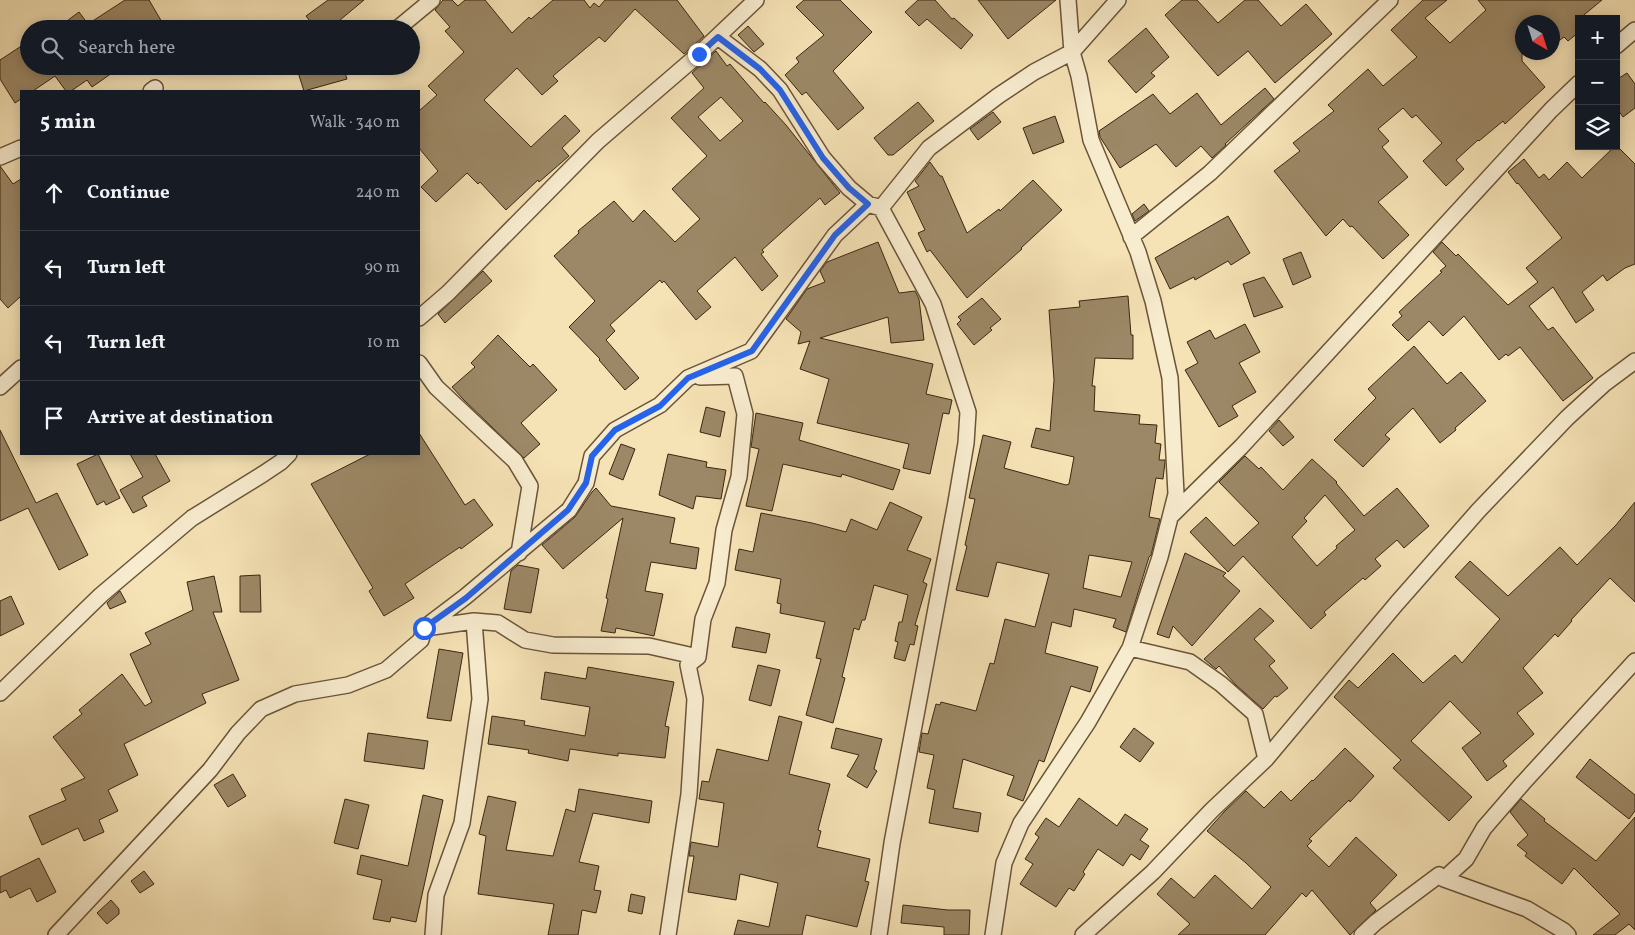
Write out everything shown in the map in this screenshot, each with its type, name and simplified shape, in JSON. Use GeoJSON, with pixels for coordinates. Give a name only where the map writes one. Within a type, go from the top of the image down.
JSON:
{"type":"FeatureCollection","features":[{"type":"Feature","properties":{"kind":"street"},"geometry":{"type":"LineString","coordinates":[[408,20],[432,0]]}},
{"type":"Feature","properties":{"kind":"street"},"geometry":{"type":"LineString","coordinates":[[420,317],[448,293],[598,141],[718,37],[756,0]]}},
{"type":"Feature","properties":{"kind":"street"},"geometry":{"type":"LineString","coordinates":[[993,935],[1004,863],[1021,824],[1088,722],[1130,648],[1160,557],[1176,494],[1170,378],[1153,301],[1138,252],[1091,140],[1079,76],[1072,52],[1068,0]]}},
{"type":"Feature","properties":{"kind":"street"},"geometry":{"type":"LineString","coordinates":[[668,935],[689,794],[696,699],[688,665],[698,657],[703,619],[717,583],[724,530],[738,477],[744,414],[735,376],[835,235],[874,206],[929,148],[998,96],[1034,72],[1072,52],[1118,0]]}},
{"type":"Feature","properties":{"kind":"street"},"geometry":{"type":"LineString","coordinates":[[1131,237],[1210,173],[1390,0]]}},
{"type":"Feature","properties":{"kind":"street"},"geometry":{"type":"LineString","coordinates":[[1620,43],[1635,30]]}},
{"type":"Feature","properties":{"kind":"street"},"geometry":{"type":"LineString","coordinates":[[718,37],[760,69],[780,90],[823,158],[849,188],[874,206],[933,304],[968,412],[966,443],[958,494],[892,843],[879,935]]}},
{"type":"Feature","properties":{"kind":"street"},"geometry":{"type":"LineString","coordinates":[[1171,516],[1241,447],[1551,110],[1575,87]]}},
{"type":"Feature","properties":{"kind":"street"},"geometry":{"type":"LineString","coordinates":[[0,157],[20,148]]}},
{"type":"Feature","properties":{"kind":"street"},"geometry":{"type":"LineString","coordinates":[[56,935],[210,770],[238,733],[261,709],[295,694],[348,685],[386,670],[421,640],[424,628],[466,598],[568,510],[586,483],[592,456],[615,430],[660,406],[688,378],[752,351]]}},
{"type":"Feature","properties":{"kind":"street"},"geometry":{"type":"LineString","coordinates":[[1083,935],[1153,872],[1212,810],[1266,759],[1340,673],[1396,603],[1478,511],[1567,418],[1604,384],[1635,361]]}},
{"type":"Feature","properties":{"kind":"street"},"geometry":{"type":"LineString","coordinates":[[420,365],[436,387],[514,461],[530,486],[519,553]]}},
{"type":"Feature","properties":{"kind":"street"},"geometry":{"type":"LineString","coordinates":[[0,387],[20,369]]}},
{"type":"Feature","properties":{"kind":"street"},"geometry":{"type":"LineString","coordinates":[[688,378],[735,376]]}},
{"type":"Feature","properties":{"kind":"street"},"geometry":{"type":"LineString","coordinates":[[0,693],[100,595],[192,518],[264,474],[288,455]]}},
{"type":"Feature","properties":{"kind":"street"},"geometry":{"type":"LineString","coordinates":[[424,628],[474,621],[498,623],[525,640],[553,645],[649,646],[698,657]]}},
{"type":"Feature","properties":{"kind":"street"},"geometry":{"type":"LineString","coordinates":[[433,935],[436,895],[462,823],[480,699],[474,621]]}},
{"type":"Feature","properties":{"kind":"street"},"geometry":{"type":"LineString","coordinates":[[1130,648],[1190,662],[1221,684],[1255,714],[1266,759]]}},
{"type":"Feature","properties":{"kind":"street"},"geometry":{"type":"LineString","coordinates":[[1444,879],[1466,859],[1484,828],[1562,739],[1632,671]]}},
{"type":"Feature","properties":{"kind":"street"},"geometry":{"type":"LineString","coordinates":[[1362,935],[1376,922],[1439,875],[1444,879],[1527,909],[1568,935]]}},
{"type":"Feature","properties":{"kind":"building"},"geometry":{"type":"Polygon","coordinates":[[[125,0],[149,0],[161,20],[94,20],[125,0]]]}},
{"type":"Feature","properties":{"kind":"building"},"geometry":{"type":"Polygon","coordinates":[[[328,0],[364,0],[340,20],[309,20],[306,16],[328,0]]]}},
{"type":"Feature","properties":{"kind":"building"},"geometry":{"type":"Polygon","coordinates":[[[443,0],[452,0],[458,6],[465,0],[485,0],[512,33],[529,17],[531,19],[553,0],[584,0],[590,8],[594,3],[599,7],[605,0],[677,0],[704,36],[684,54],[635,9],[605,42],[599,37],[553,76],[558,81],[542,95],[517,68],[484,100],[531,147],[565,115],[580,131],[562,148],[569,156],[539,182],[538,180],[506,210],[480,182],[478,184],[467,173],[436,202],[421,187],[438,171],[420,149],[420,110],[437,95],[428,86],[464,52],[445,31],[450,27],[435,10],[443,0]]]}},
{"type":"Feature","properties":{"kind":"building"},"geometry":{"type":"Polygon","coordinates":[[[804,0],[840,0],[872,32],[833,71],[864,108],[838,130],[806,92],[802,95],[785,75],[799,62],[796,58],[824,35],[796,7],[804,0]]]}},
{"type":"Feature","properties":{"kind":"building"},"geometry":{"type":"Polygon","coordinates":[[[918,0],[935,0],[952,19],[954,18],[973,35],[961,49],[927,19],[919,26],[905,12],[918,0]]]}},
{"type":"Feature","properties":{"kind":"building"},"geometry":{"type":"Polygon","coordinates":[[[978,0],[1056,0],[1008,39],[978,0]]]}},
{"type":"Feature","properties":{"kind":"building"},"geometry":{"type":"Polygon","coordinates":[[[1182,0],[1197,0],[1218,23],[1245,0],[1258,0],[1281,26],[1306,4],[1332,34],[1275,83],[1248,51],[1218,76],[1165,15],[1182,0]]]}},
{"type":"Feature","properties":{"kind":"building"},"geometry":{"type":"Polygon","coordinates":[[[1423,0],[1447,0],[1425,18],[1450,43],[1486,10],[1478,0],[1602,0],[1584,15],[1575,15],[1575,35],[1568,41],[1564,37],[1560,40],[1560,15],[1515,15],[1515,60],[1522,60],[1545,87],[1505,124],[1503,121],[1456,160],[1464,169],[1446,186],[1423,161],[1442,143],[1416,115],[1412,118],[1403,108],[1378,129],[1389,141],[1382,147],[1408,177],[1378,202],[1409,235],[1383,259],[1343,219],[1326,236],[1274,171],[1300,151],[1293,143],[1334,111],[1328,105],[1368,69],[1383,86],[1417,57],[1391,30],[1423,0]]]}},
{"type":"Feature","properties":{"kind":"building"},"geometry":{"type":"Polygon","coordinates":[[[79,12],[85,20],[68,20],[79,12]]]}},
{"type":"Feature","properties":{"kind":"building"},"geometry":{"type":"Polygon","coordinates":[[[748,26],[764,44],[754,52],[738,35],[748,26]]]}},
{"type":"Feature","properties":{"kind":"building"},"geometry":{"type":"Polygon","coordinates":[[[1146,28],[1169,57],[1151,73],[1155,76],[1136,93],[1108,61],[1146,28]]]}},
{"type":"Feature","properties":{"kind":"building"},"geometry":{"type":"Polygon","coordinates":[[[20,47],[20,75],[109,75],[92,87],[87,80],[72,90],[65,90],[55,76],[34,90],[20,90],[20,100],[15,103],[0,79],[0,60],[20,47]]]}},
{"type":"Feature","properties":{"kind":"building"},"geometry":{"type":"Polygon","coordinates":[[[716,51],[727,66],[730,64],[786,125],[840,193],[825,205],[820,198],[762,250],[764,252],[761,254],[778,276],[762,291],[735,257],[697,291],[711,307],[696,320],[664,281],[662,283],[660,280],[610,325],[615,331],[606,340],[639,378],[625,390],[600,359],[569,327],[595,301],[554,256],[579,233],[578,231],[614,201],[633,222],[644,210],[675,242],[700,219],[672,189],[707,156],[671,118],[704,88],[692,73],[716,51]],[[721,97],[698,117],[720,141],[743,121],[721,97]]]}},
{"type":"Feature","properties":{"kind":"building"},"geometry":{"type":"Polygon","coordinates":[[[1627,73],[1635,84],[1635,108],[1623,117],[1620,113],[1620,77],[1627,73]]]}},
{"type":"Feature","properties":{"kind":"building"},"geometry":{"type":"Polygon","coordinates":[[[299,75],[346,75],[347,79],[308,90],[304,90],[299,75]]]}},
{"type":"Feature","properties":{"kind":"building"},"geometry":{"type":"Polygon","coordinates":[[[1265,88],[1274,99],[1212,158],[1201,146],[1176,167],[1156,144],[1120,168],[1100,137],[1099,131],[1153,94],[1170,114],[1197,93],[1221,125],[1265,88]]]}},
{"type":"Feature","properties":{"kind":"building"},"geometry":{"type":"Polygon","coordinates":[[[918,102],[934,121],[893,155],[888,155],[874,138],[918,102]]]}},
{"type":"Feature","properties":{"kind":"building"},"geometry":{"type":"Polygon","coordinates":[[[993,112],[1001,122],[978,140],[970,129],[993,112]]]}},
{"type":"Feature","properties":{"kind":"building"},"geometry":{"type":"Polygon","coordinates":[[[1055,116],[1064,142],[1033,154],[1023,128],[1055,116]]]}},
{"type":"Feature","properties":{"kind":"building"},"geometry":{"type":"Polygon","coordinates":[[[1620,149],[1635,164],[1635,264],[1625,268],[1607,281],[1603,275],[1582,292],[1594,310],[1576,323],[1553,287],[1529,306],[1548,330],[1553,327],[1593,378],[1563,401],[1520,347],[1499,360],[1464,316],[1443,336],[1429,321],[1408,341],[1392,325],[1402,316],[1399,312],[1446,266],[1433,252],[1442,242],[1456,256],[1458,254],[1508,305],[1538,282],[1526,268],[1562,238],[1508,172],[1524,159],[1539,178],[1544,174],[1549,180],[1567,162],[1582,178],[1611,150],[1620,149]]]}},
{"type":"Feature","properties":{"kind":"building"},"geometry":{"type":"Polygon","coordinates":[[[930,162],[940,176],[942,176],[967,233],[999,209],[1000,211],[1033,180],[1062,210],[967,298],[930,250],[927,252],[918,233],[925,230],[907,192],[919,186],[915,181],[930,162]]]}},
{"type":"Feature","properties":{"kind":"building"},"geometry":{"type":"Polygon","coordinates":[[[0,166],[13,184],[20,180],[20,297],[8,308],[0,299],[0,166]]]}},
{"type":"Feature","properties":{"kind":"building"},"geometry":{"type":"Polygon","coordinates":[[[1144,204],[1149,211],[1135,221],[1132,214],[1144,204]]]}},
{"type":"Feature","properties":{"kind":"building"},"geometry":{"type":"Polygon","coordinates":[[[1228,216],[1250,253],[1231,265],[1228,261],[1195,280],[1194,277],[1170,289],[1155,258],[1228,216]]]}},
{"type":"Feature","properties":{"kind":"building"},"geometry":{"type":"Polygon","coordinates":[[[878,242],[899,293],[915,291],[919,299],[924,340],[891,343],[888,317],[820,338],[933,364],[926,394],[952,400],[949,414],[943,413],[930,474],[903,468],[909,444],[817,423],[829,379],[800,369],[810,341],[798,344],[801,332],[786,319],[807,289],[825,282],[820,271],[827,262],[878,242]]]}},
{"type":"Feature","properties":{"kind":"building"},"geometry":{"type":"Polygon","coordinates":[[[1301,252],[1311,277],[1293,285],[1283,259],[1301,252]]]}},
{"type":"Feature","properties":{"kind":"building"},"geometry":{"type":"Polygon","coordinates":[[[483,271],[492,281],[445,323],[438,314],[483,271]]]}},
{"type":"Feature","properties":{"kind":"building"},"geometry":{"type":"Polygon","coordinates":[[[1264,277],[1283,307],[1254,317],[1243,284],[1264,277]]]}},
{"type":"Feature","properties":{"kind":"building"},"geometry":{"type":"Polygon","coordinates":[[[1128,296],[1131,335],[1133,335],[1133,359],[1095,358],[1092,386],[1095,386],[1094,411],[1140,415],[1139,424],[1157,425],[1155,443],[1161,444],[1159,460],[1165,460],[1165,462],[1163,479],[1156,478],[1149,517],[1160,519],[1151,555],[1126,632],[1113,627],[1116,619],[1074,609],[1071,627],[1052,622],[1045,653],[1098,667],[1090,692],[1071,686],[1044,762],[1039,760],[1023,801],[1007,795],[1014,776],[963,759],[953,808],[981,813],[978,832],[929,823],[935,790],[927,788],[934,755],[919,752],[922,733],[928,734],[936,704],[940,705],[941,702],[976,711],[990,663],[994,664],[1005,619],[1035,627],[1049,574],[997,562],[988,597],[956,590],[967,546],[965,545],[975,499],[969,498],[983,435],[1011,442],[1004,468],[1066,485],[1069,484],[1074,457],[1031,447],[1036,428],[1050,431],[1054,380],[1049,310],[1080,307],[1079,301],[1128,296]],[[1089,555],[1083,588],[1121,597],[1132,562],[1089,555]]]}},
{"type":"Feature","properties":{"kind":"building"},"geometry":{"type":"Polygon","coordinates":[[[982,298],[1001,319],[990,328],[992,330],[974,345],[957,324],[961,320],[958,317],[982,298]]]}},
{"type":"Feature","properties":{"kind":"building"},"geometry":{"type":"Polygon","coordinates":[[[1245,324],[1260,352],[1239,363],[1256,392],[1232,406],[1238,416],[1219,427],[1185,370],[1198,363],[1187,342],[1210,330],[1215,339],[1245,324]]]}},
{"type":"Feature","properties":{"kind":"building"},"geometry":{"type":"Polygon","coordinates":[[[498,335],[530,367],[533,364],[557,390],[521,423],[540,444],[524,458],[452,387],[475,367],[471,363],[498,335]]]}},
{"type":"Feature","properties":{"kind":"building"},"geometry":{"type":"Polygon","coordinates":[[[1414,346],[1447,384],[1461,372],[1486,401],[1440,443],[1413,408],[1385,435],[1390,439],[1363,467],[1334,440],[1376,398],[1368,389],[1414,346]]]}},
{"type":"Feature","properties":{"kind":"building"},"geometry":{"type":"Polygon","coordinates":[[[706,407],[725,412],[720,437],[700,432],[706,407]]]}},
{"type":"Feature","properties":{"kind":"building"},"geometry":{"type":"Polygon","coordinates":[[[756,413],[803,423],[799,440],[900,470],[893,490],[842,474],[841,477],[783,464],[772,511],[746,506],[759,449],[751,447],[756,413]]]}},
{"type":"Feature","properties":{"kind":"building"},"geometry":{"type":"Polygon","coordinates":[[[1279,420],[1294,437],[1283,446],[1269,431],[1279,420]]]}},
{"type":"Feature","properties":{"kind":"building"},"geometry":{"type":"Polygon","coordinates":[[[0,430],[36,503],[57,493],[88,555],[59,570],[28,508],[0,521],[0,430]]]}},
{"type":"Feature","properties":{"kind":"building"},"geometry":{"type":"Polygon","coordinates":[[[420,435],[465,505],[474,499],[493,525],[461,549],[460,547],[405,584],[414,598],[384,616],[369,591],[373,588],[311,484],[368,455],[420,455],[420,435]]]}},
{"type":"Feature","properties":{"kind":"building"},"geometry":{"type":"Polygon","coordinates":[[[621,444],[635,449],[623,480],[609,474],[621,444]]]}},
{"type":"Feature","properties":{"kind":"building"},"geometry":{"type":"Polygon","coordinates":[[[668,454],[707,462],[706,467],[726,470],[721,499],[696,496],[693,509],[659,495],[668,454]]]}},
{"type":"Feature","properties":{"kind":"building"},"geometry":{"type":"Polygon","coordinates":[[[98,455],[120,498],[106,505],[104,501],[97,505],[77,464],[98,455]]]}},
{"type":"Feature","properties":{"kind":"building"},"geometry":{"type":"Polygon","coordinates":[[[131,455],[156,455],[170,481],[142,497],[147,506],[133,513],[120,490],[143,477],[131,455]]]}},
{"type":"Feature","properties":{"kind":"building"},"geometry":{"type":"Polygon","coordinates":[[[1245,456],[1259,469],[1261,467],[1283,490],[1312,459],[1337,482],[1364,516],[1397,488],[1429,526],[1404,548],[1397,540],[1375,559],[1381,566],[1365,580],[1363,578],[1324,612],[1326,615],[1311,629],[1243,556],[1228,572],[1190,532],[1206,517],[1234,546],[1259,523],[1219,482],[1245,456]],[[1325,495],[1304,518],[1307,521],[1292,537],[1317,566],[1355,530],[1325,495]]]}},
{"type":"Feature","properties":{"kind":"building"},"geometry":{"type":"Polygon","coordinates":[[[596,488],[611,506],[675,518],[670,543],[699,548],[696,569],[651,562],[645,591],[663,594],[654,636],[616,628],[615,633],[601,631],[623,518],[563,569],[542,545],[575,517],[596,488]]]}},
{"type":"Feature","properties":{"kind":"building"},"geometry":{"type":"Polygon","coordinates":[[[890,502],[922,517],[907,550],[931,559],[923,582],[927,584],[915,625],[918,626],[914,645],[910,644],[905,661],[894,658],[898,642],[895,641],[899,622],[902,622],[908,595],[874,585],[865,620],[862,620],[859,630],[854,628],[842,677],[845,678],[833,723],[806,715],[821,659],[816,658],[825,622],[780,613],[781,604],[777,603],[781,579],[735,570],[739,549],[753,552],[761,513],[846,532],[851,519],[877,530],[890,502]]]}},
{"type":"Feature","properties":{"kind":"building"},"geometry":{"type":"Polygon","coordinates":[[[1635,502],[1635,602],[1610,578],[1558,637],[1555,634],[1523,668],[1543,693],[1517,713],[1534,734],[1503,761],[1507,766],[1487,781],[1462,748],[1481,733],[1450,701],[1411,741],[1472,797],[1449,821],[1393,768],[1401,760],[1334,697],[1349,680],[1358,688],[1393,653],[1423,683],[1455,655],[1462,663],[1500,619],[1455,577],[1470,561],[1508,596],[1560,547],[1577,565],[1616,525],[1635,502]]]}},
{"type":"Feature","properties":{"kind":"building"},"geometry":{"type":"Polygon","coordinates":[[[1185,553],[1226,573],[1223,576],[1240,591],[1192,646],[1173,626],[1169,638],[1157,634],[1185,553]]]}},
{"type":"Feature","properties":{"kind":"building"},"geometry":{"type":"Polygon","coordinates":[[[518,565],[539,569],[531,613],[504,609],[511,571],[518,565]]]}},
{"type":"Feature","properties":{"kind":"building"},"geometry":{"type":"Polygon","coordinates":[[[260,575],[261,612],[240,612],[240,576],[260,575]]]}},
{"type":"Feature","properties":{"kind":"building"},"geometry":{"type":"Polygon","coordinates":[[[214,576],[222,612],[213,612],[239,680],[202,694],[206,703],[124,744],[138,775],[108,790],[118,811],[99,820],[104,832],[84,841],[78,828],[42,845],[29,816],[66,800],[61,789],[85,778],[53,737],[82,714],[79,710],[122,674],[145,706],[152,702],[130,654],[151,644],[145,633],[193,610],[187,582],[214,576]]]}},
{"type":"Feature","properties":{"kind":"building"},"geometry":{"type":"Polygon","coordinates":[[[120,591],[126,602],[110,609],[107,603],[120,591]]]}},
{"type":"Feature","properties":{"kind":"building"},"geometry":{"type":"Polygon","coordinates":[[[11,596],[24,624],[0,636],[0,601],[11,596]]]}},
{"type":"Feature","properties":{"kind":"building"},"geometry":{"type":"Polygon","coordinates":[[[1260,608],[1274,621],[1254,639],[1275,661],[1269,666],[1288,688],[1277,697],[1275,696],[1263,709],[1236,685],[1219,666],[1216,669],[1204,659],[1260,608]]]}},
{"type":"Feature","properties":{"kind":"building"},"geometry":{"type":"Polygon","coordinates":[[[736,627],[770,634],[766,653],[732,647],[736,627]]]}},
{"type":"Feature","properties":{"kind":"building"},"geometry":{"type":"Polygon","coordinates":[[[439,649],[463,653],[451,721],[427,718],[439,649]]]}},
{"type":"Feature","properties":{"kind":"building"},"geometry":{"type":"Polygon","coordinates":[[[758,665],[780,670],[771,706],[749,700],[758,665]]]}},
{"type":"Feature","properties":{"kind":"building"},"geometry":{"type":"Polygon","coordinates":[[[588,667],[674,682],[665,726],[669,727],[665,758],[618,753],[618,756],[570,749],[568,761],[528,753],[529,750],[488,744],[492,716],[525,721],[524,725],[585,736],[590,707],[541,699],[545,672],[586,679],[588,667]]]}},
{"type":"Feature","properties":{"kind":"building"},"geometry":{"type":"Polygon","coordinates":[[[779,716],[802,722],[789,774],[830,784],[818,830],[821,831],[817,847],[870,859],[865,881],[869,882],[857,927],[806,915],[802,935],[734,935],[738,920],[769,927],[778,883],[740,874],[736,900],[688,892],[694,856],[689,856],[691,842],[718,847],[724,803],[699,799],[702,781],[709,782],[717,749],[768,761],[779,716]]]}},
{"type":"Feature","properties":{"kind":"building"},"geometry":{"type":"Polygon","coordinates":[[[836,728],[882,739],[874,769],[877,771],[867,788],[847,776],[859,755],[831,748],[836,728]]]}},
{"type":"Feature","properties":{"kind":"building"},"geometry":{"type":"Polygon","coordinates":[[[1134,728],[1154,743],[1140,762],[1120,747],[1134,728]]]}},
{"type":"Feature","properties":{"kind":"building"},"geometry":{"type":"Polygon","coordinates":[[[368,733],[428,741],[424,769],[364,761],[368,733]]]}},
{"type":"Feature","properties":{"kind":"building"},"geometry":{"type":"Polygon","coordinates":[[[1345,748],[1374,776],[1350,802],[1349,800],[1309,839],[1312,841],[1307,846],[1329,867],[1356,837],[1397,875],[1370,903],[1376,910],[1350,935],[1312,890],[1306,897],[1302,893],[1265,935],[1178,935],[1190,924],[1157,894],[1171,878],[1194,898],[1215,875],[1252,909],[1271,887],[1246,863],[1207,831],[1246,791],[1264,808],[1281,791],[1291,801],[1345,748]]]}},
{"type":"Feature","properties":{"kind":"building"},"geometry":{"type":"Polygon","coordinates":[[[1590,759],[1635,795],[1635,811],[1629,819],[1576,777],[1590,759]]]}},
{"type":"Feature","properties":{"kind":"building"},"geometry":{"type":"Polygon","coordinates":[[[233,774],[246,796],[228,807],[214,785],[233,774]]]}},
{"type":"Feature","properties":{"kind":"building"},"geometry":{"type":"Polygon","coordinates":[[[579,789],[652,801],[649,823],[593,813],[579,862],[599,866],[594,890],[601,891],[596,913],[582,910],[578,935],[548,935],[554,904],[478,894],[486,836],[479,834],[488,796],[516,802],[506,850],[553,856],[566,809],[575,812],[579,789]]]}},
{"type":"Feature","properties":{"kind":"building"},"geometry":{"type":"Polygon","coordinates":[[[423,795],[443,800],[416,922],[391,917],[390,922],[373,919],[382,880],[357,874],[361,855],[408,866],[423,795]]]}},
{"type":"Feature","properties":{"kind":"building"},"geometry":{"type":"Polygon","coordinates":[[[1079,798],[1117,826],[1125,814],[1148,829],[1140,840],[1149,846],[1140,860],[1131,854],[1123,866],[1098,849],[1083,872],[1085,874],[1074,891],[1069,888],[1056,907],[1020,884],[1033,864],[1025,859],[1039,837],[1035,834],[1046,818],[1059,827],[1079,798]]]}},
{"type":"Feature","properties":{"kind":"building"},"geometry":{"type":"Polygon","coordinates":[[[345,799],[369,805],[358,849],[334,843],[345,799]]]}},
{"type":"Feature","properties":{"kind":"building"},"geometry":{"type":"Polygon","coordinates":[[[1521,799],[1545,819],[1544,821],[1596,861],[1635,817],[1635,930],[1629,924],[1615,935],[1593,935],[1620,914],[1574,868],[1562,884],[1525,856],[1527,853],[1517,845],[1528,835],[1510,812],[1521,799]]]}},
{"type":"Feature","properties":{"kind":"building"},"geometry":{"type":"Polygon","coordinates":[[[39,858],[56,892],[37,902],[30,888],[10,898],[6,890],[0,893],[0,877],[39,858]]]}},
{"type":"Feature","properties":{"kind":"building"},"geometry":{"type":"Polygon","coordinates":[[[144,871],[154,884],[140,893],[131,881],[144,871]]]}},
{"type":"Feature","properties":{"kind":"building"},"geometry":{"type":"Polygon","coordinates":[[[631,894],[645,897],[642,914],[628,911],[631,894]]]}},
{"type":"Feature","properties":{"kind":"building"},"geometry":{"type":"Polygon","coordinates":[[[111,900],[119,909],[119,914],[107,924],[97,913],[111,900]]]}},
{"type":"Feature","properties":{"kind":"building"},"geometry":{"type":"Polygon","coordinates":[[[903,905],[948,910],[970,910],[969,935],[944,935],[944,927],[901,923],[903,905]]]}},
{"type":"Feature","properties":{"kind":"route"},"geometry":{"type":"LineString","coordinates":[[424,628],[466,598],[568,510],[586,483],[592,456],[615,430],[660,406],[688,378],[752,351],[835,235],[868,204],[849,188],[823,158],[780,90],[760,69],[718,37],[699,54]]}}]}
